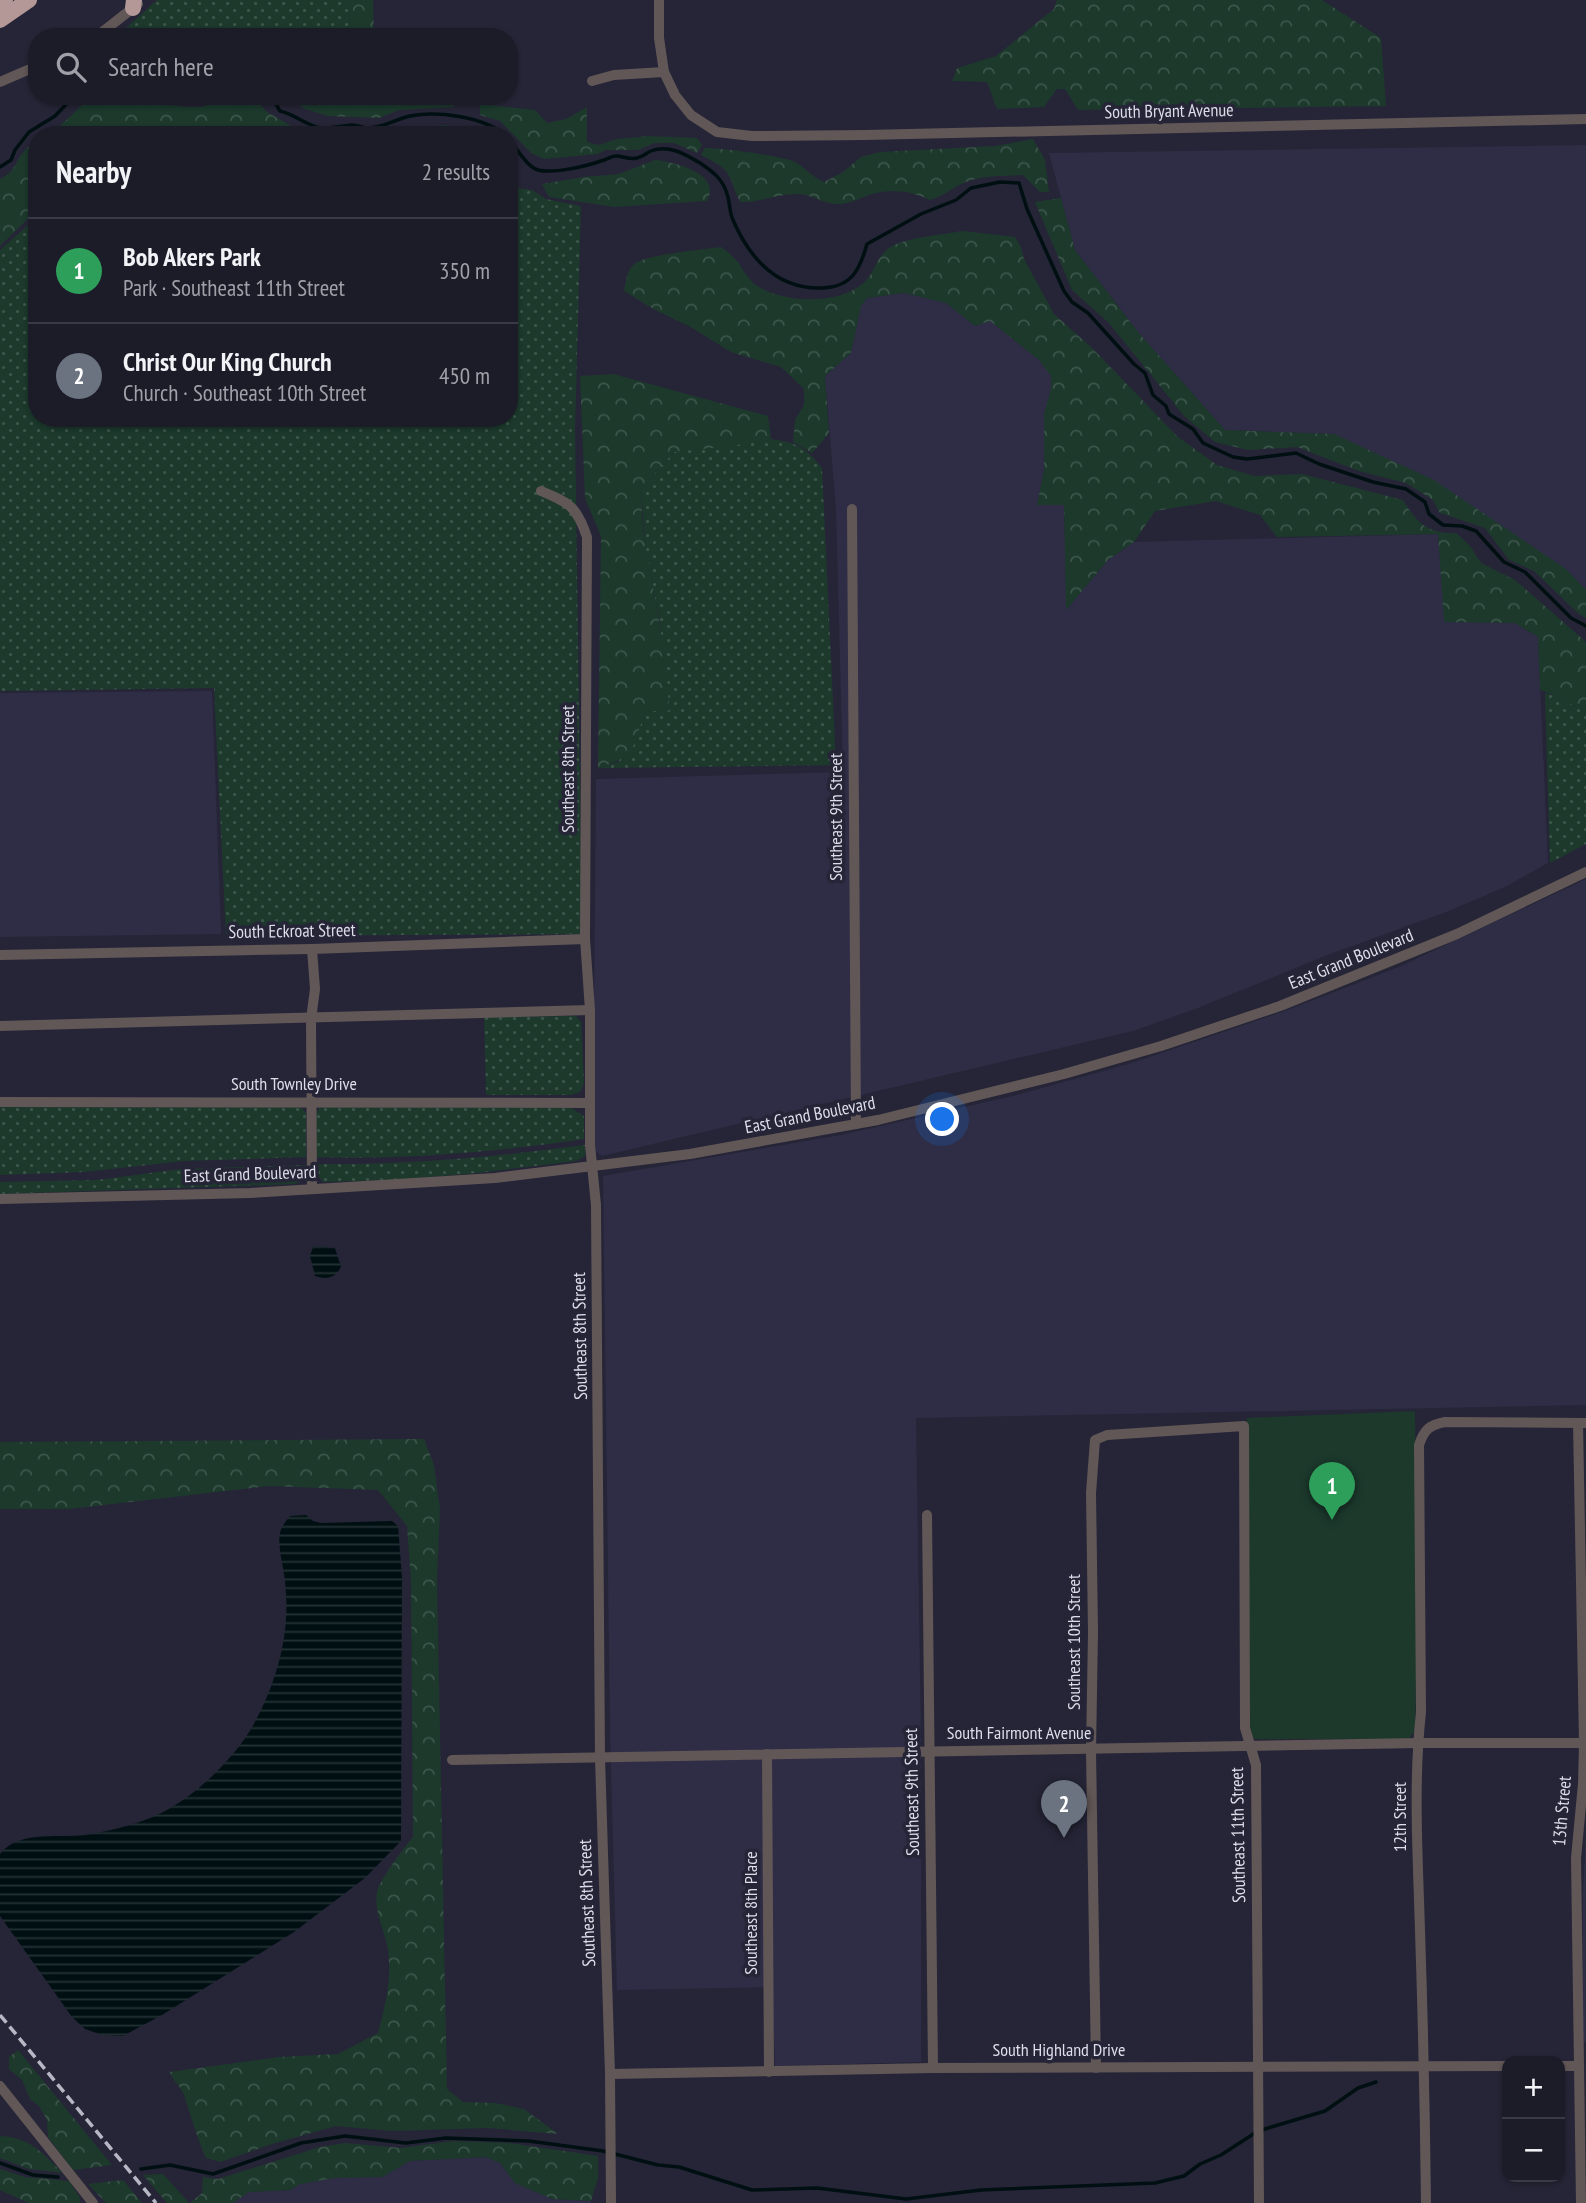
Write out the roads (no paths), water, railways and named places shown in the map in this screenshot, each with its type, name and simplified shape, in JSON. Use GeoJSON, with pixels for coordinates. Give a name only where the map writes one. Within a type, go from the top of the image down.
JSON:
{"type":"FeatureCollection","features":[{"type":"Feature","properties":{"kind":"highway"},"geometry":{"type":"LineString","coordinates":[[0,5],[5,0]]}},
{"type":"Feature","properties":{"kind":"highway"},"geometry":{"type":"LineString","coordinates":[[0,20],[29,0]]}},
{"type":"Feature","properties":{"kind":"street"},"geometry":{"type":"LineString","coordinates":[[592,81],[614,75],[664,72],[659,38],[659,0]]}},
{"type":"Feature","properties":{"kind":"street"},"geometry":{"type":"LineString","coordinates":[[107,28],[136,3]]}},
{"type":"Feature","properties":{"kind":"street"},"geometry":{"type":"LineString","coordinates":[[0,82],[28,70]]}},
{"type":"Feature","properties":{"kind":"street","name":"South Bryant Avenue"},"geometry":{"type":"LineString","coordinates":[[664,72],[675,95],[691,115],[717,132],[752,136],[1586,119]]}},
{"type":"Feature","properties":{"kind":"street","name":"Southeast 8th Street"},"geometry":{"type":"LineString","coordinates":[[541,491],[563,500],[579,514],[587,537],[585,939],[590,1010],[588,1103],[596,1231],[600,1758],[610,2074],[611,2203]]}},
{"type":"Feature","properties":{"kind":"street","name":"Southeast 9th Street"},"geometry":{"type":"LineString","coordinates":[[852,509],[856,1124]]}},
{"type":"Feature","properties":{"kind":"street","name":"East Grand Boulevard"},"geometry":{"type":"LineString","coordinates":[[0,1199],[250,1193],[438,1183],[592,1167],[754,1143],[856,1124],[991,1094],[1063,1074],[1161,1046],[1280,1006],[1457,934],[1586,872]]}},
{"type":"Feature","properties":{"kind":"street","name":"South Eckroat Street"},"geometry":{"type":"LineString","coordinates":[[0,955],[312,949],[585,939]]}},
{"type":"Feature","properties":{"kind":"street"},"geometry":{"type":"LineString","coordinates":[[312,949],[315,989],[311,1018],[312,1189]]}},
{"type":"Feature","properties":{"kind":"street"},"geometry":{"type":"LineString","coordinates":[[0,1027],[590,1010]]}},
{"type":"Feature","properties":{"kind":"street","name":"South Townley Drive"},"geometry":{"type":"LineString","coordinates":[[0,1101],[588,1103]]}},
{"type":"Feature","properties":{"kind":"street","name":"12th Street"},"geometry":{"type":"LineString","coordinates":[[1426,2203],[1418,1858],[1418,1743],[1421,1712],[1419,1445],[1423,1432],[1432,1425],[1445,1422],[1582,1423]]}},
{"type":"Feature","properties":{"kind":"street","name":"13th Street"},"geometry":{"type":"LineString","coordinates":[[1581,2203],[1576,1858],[1585,1743],[1582,1423]]}},
{"type":"Feature","properties":{"kind":"street","name":"Southeast 10th Street"},"geometry":{"type":"LineString","coordinates":[[1096,2068],[1091,1751],[1091,1483],[1095,1440],[1107,1435],[1244,1426]]}},
{"type":"Feature","properties":{"kind":"street","name":"Southeast 11th Street"},"geometry":{"type":"LineString","coordinates":[[1244,1426],[1245,1728],[1256,1765],[1259,2203]]}},
{"type":"Feature","properties":{"kind":"street","name":"Southeast 9th Street"},"geometry":{"type":"LineString","coordinates":[[927,1515],[933,2068]]}},
{"type":"Feature","properties":{"kind":"street","name":"South Fairmont Avenue"},"geometry":{"type":"LineString","coordinates":[[452,1760],[929,1751],[1091,1751],[1418,1743],[1585,1743]]}},
{"type":"Feature","properties":{"kind":"street","name":"Southeast 8th Place"},"geometry":{"type":"LineString","coordinates":[[768,1754],[769,2072]]}},
{"type":"Feature","properties":{"kind":"street","name":"South Highland Drive"},"geometry":{"type":"LineString","coordinates":[[610,2074],[933,2068],[1502,2066]]}},
{"type":"Feature","properties":{"kind":"street"},"geometry":{"type":"LineString","coordinates":[[1565,2066],[1578,2066]]}},
{"type":"Feature","properties":{"kind":"street"},"geometry":{"type":"LineString","coordinates":[[0,2086],[93,2203]]}},
{"type":"Feature","properties":{"kind":"waterway"},"geometry":{"type":"LineString","coordinates":[[39,126],[55,116],[65,105]]}},
{"type":"Feature","properties":{"kind":"waterway"},"geometry":{"type":"LineString","coordinates":[[276,105],[280,111],[315,126]]}},
{"type":"Feature","properties":{"kind":"waterway"},"geometry":{"type":"LineString","coordinates":[[381,126],[410,116],[433,114],[459,116],[490,126]]}},
{"type":"Feature","properties":{"kind":"waterway"},"geometry":{"type":"LineString","coordinates":[[345,126],[357,126]]}},
{"type":"Feature","properties":{"kind":"waterway"},"geometry":{"type":"LineString","coordinates":[[0,167],[11,160],[28,133]]}},
{"type":"Feature","properties":{"kind":"waterway"},"geometry":{"type":"LineString","coordinates":[[518,151],[530,165],[544,171],[579,167],[614,156],[637,158],[657,149],[670,149],[688,156],[709,169],[723,184],[733,220],[757,259],[779,278],[807,287],[833,287],[848,280],[858,269],[867,244],[921,214],[956,200],[971,188],[1000,182],[1019,183],[1027,209],[1064,291],[1145,373],[1153,395],[1166,406],[1169,414],[1193,429],[1203,443],[1233,457],[1247,459],[1296,453],[1319,464],[1373,482],[1406,489],[1425,502],[1429,514],[1443,525],[1462,526],[1476,531],[1504,562],[1525,572],[1571,618],[1586,626]]}},
{"type":"Feature","properties":{"kind":"waterway"},"geometry":{"type":"LineString","coordinates":[[141,2169],[170,2165],[213,2174],[301,2143],[345,2136],[406,2143],[446,2138],[529,2141],[603,2151],[658,2165],[679,2167],[752,2190],[817,2188],[906,2199],[981,2190],[1155,2183],[1184,2176],[1258,2131],[1325,2111],[1358,2088],[1376,2082]]}},
{"type":"Feature","properties":{"kind":"waterway"},"geometry":{"type":"LineString","coordinates":[[0,2163],[33,2175],[58,2177]]}},
{"type":"Feature","properties":{"kind":"railway"},"geometry":{"type":"LineString","coordinates":[[0,2015],[156,2203]]}},
{"type":"Feature","properties":{"kind":"place","name":"Bob Akers Park"},"geometry":{"type":"Point","coordinates":[1332,1520]}},
{"type":"Feature","properties":{"kind":"place","name":"Christ Our King Church"},"geometry":{"type":"Point","coordinates":[1064,1838]}}]}
